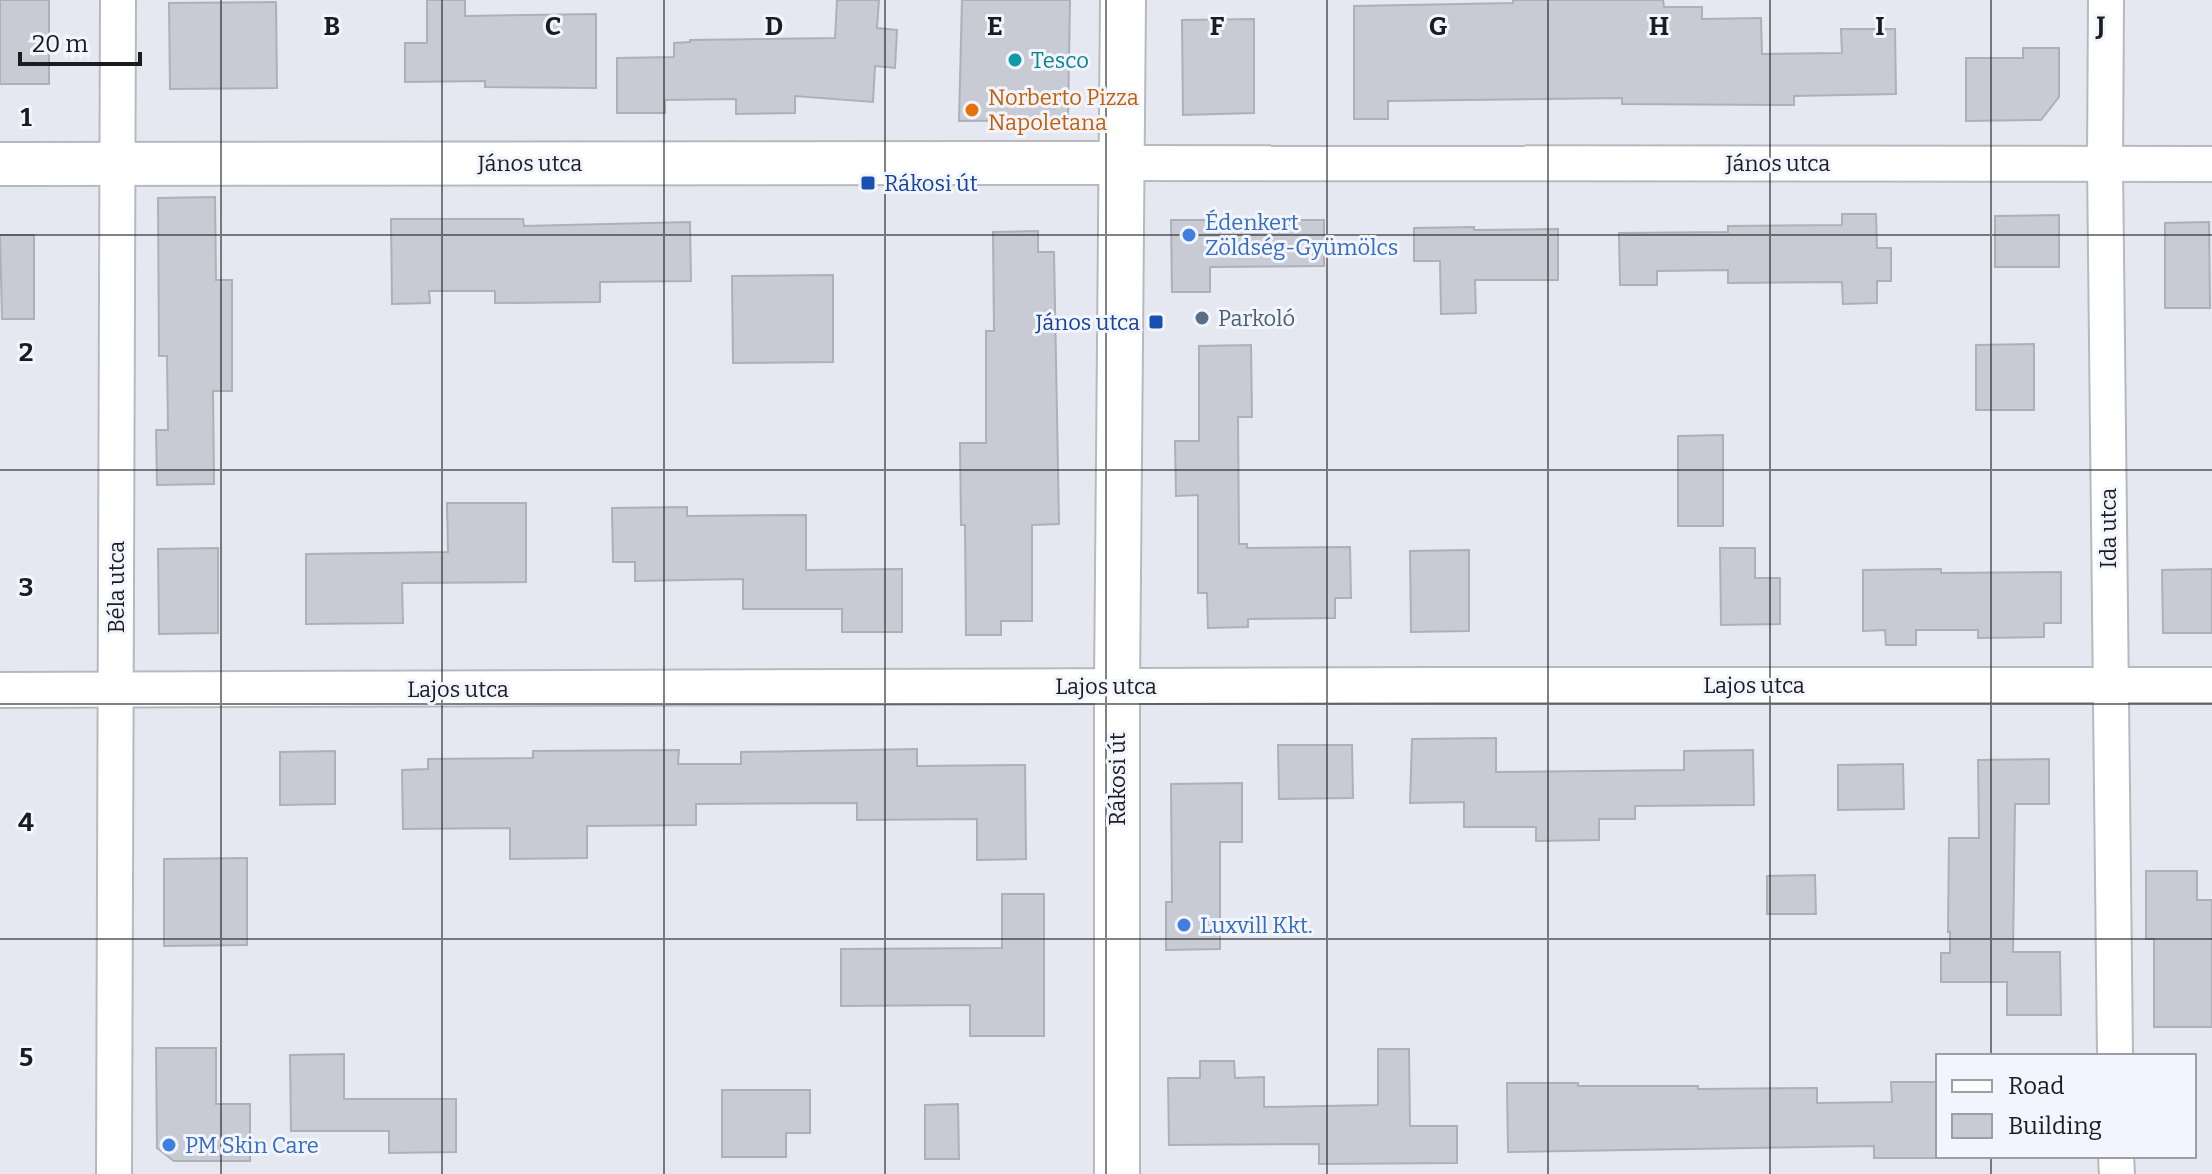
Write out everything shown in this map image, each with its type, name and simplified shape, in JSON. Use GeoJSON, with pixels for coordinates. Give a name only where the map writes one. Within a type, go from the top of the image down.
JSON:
{"type":"FeatureCollection","features":[{"type":"Feature","properties":{"kind":"main road","name":"Rákosi út"},"geometry":{"type":"LineString","coordinates":[[1117,1174],[1117,686],[1123,0]]}},
{"type":"Feature","properties":{"kind":"street","name":"Béla utca"},"geometry":{"type":"LineString","coordinates":[[114,1174],[118,0]]}},
{"type":"Feature","properties":{"kind":"street","name":"Ida utca"},"geometry":{"type":"LineString","coordinates":[[2106,0],[2115,1054]]}},
{"type":"Feature","properties":{"kind":"street","name":"János utca"},"geometry":{"type":"LineString","coordinates":[[0,164],[2212,164]]}},
{"type":"Feature","properties":{"kind":"street","name":"Lajos utca"},"geometry":{"type":"LineString","coordinates":[[0,690],[2212,685]]}},
{"type":"Feature","properties":{"kind":"building"},"geometry":{"type":"Polygon","coordinates":[[[0,0],[49,0],[49,84],[0,84],[0,0]]]}},
{"type":"Feature","properties":{"kind":"building"},"geometry":{"type":"Polygon","coordinates":[[[427,0],[465,0],[465,16],[596,14],[596,88],[485,87],[485,81],[405,82],[405,43],[427,43],[427,0]]]}},
{"type":"Feature","properties":{"kind":"building"},"geometry":{"type":"Polygon","coordinates":[[[837,0],[879,0],[877,28],[897,30],[895,68],[875,66],[873,102],[795,96],[795,113],[736,114],[736,99],[665,100],[665,113],[617,113],[617,58],[674,57],[674,43],[690,40],[835,38],[837,0]]]}},
{"type":"Feature","properties":{"kind":"building","name":"Tesco"},"geometry":{"type":"Polygon","coordinates":[[[962,0],[1070,0],[1068,120],[959,121],[962,0]]]}},
{"type":"Feature","properties":{"kind":"building"},"geometry":{"type":"Polygon","coordinates":[[[1513,0],[1663,0],[1664,7],[1702,7],[1702,19],[1761,18],[1762,54],[1842,53],[1841,29],[1895,29],[1896,94],[1794,96],[1794,105],[1622,104],[1622,98],[1388,101],[1388,119],[1354,119],[1354,6],[1513,3],[1513,0]]]}},
{"type":"Feature","properties":{"kind":"building"},"geometry":{"type":"Polygon","coordinates":[[[276,2],[277,88],[170,89],[169,3],[276,2]]]}},
{"type":"Feature","properties":{"kind":"building"},"geometry":{"type":"Polygon","coordinates":[[[1254,19],[1254,113],[1183,115],[1182,20],[1254,19]]]}},
{"type":"Feature","properties":{"kind":"building"},"geometry":{"type":"Polygon","coordinates":[[[2023,48],[2059,48],[2059,97],[2041,120],[1966,121],[1966,58],[2023,58],[2023,48]]]}},
{"type":"Feature","properties":{"kind":"building"},"geometry":{"type":"Polygon","coordinates":[[[215,197],[216,280],[232,280],[232,391],[213,391],[214,484],[157,485],[156,430],[168,430],[167,356],[159,356],[158,198],[215,197]]]}},
{"type":"Feature","properties":{"kind":"building"},"geometry":{"type":"Polygon","coordinates":[[[1842,214],[1876,214],[1877,248],[1891,248],[1891,281],[1877,281],[1877,303],[1843,304],[1842,282],[1728,283],[1728,270],[1657,271],[1657,285],[1620,285],[1619,233],[1728,232],[1728,226],[1842,225],[1842,214]]]}},
{"type":"Feature","properties":{"kind":"building"},"geometry":{"type":"Polygon","coordinates":[[[2059,215],[2059,267],[1995,267],[1995,216],[2059,215]]]}},
{"type":"Feature","properties":{"kind":"building"},"geometry":{"type":"Polygon","coordinates":[[[391,219],[523,219],[524,226],[690,222],[691,281],[600,282],[600,302],[495,303],[495,291],[429,291],[430,303],[392,304],[391,219]]]}},
{"type":"Feature","properties":{"kind":"building"},"geometry":{"type":"Polygon","coordinates":[[[1171,220],[1324,220],[1324,266],[1210,267],[1210,292],[1172,292],[1171,220]]]}},
{"type":"Feature","properties":{"kind":"building"},"geometry":{"type":"Polygon","coordinates":[[[2209,222],[2210,308],[2165,308],[2165,223],[2209,222]]]}},
{"type":"Feature","properties":{"kind":"building"},"geometry":{"type":"Polygon","coordinates":[[[1474,227],[1474,230],[1558,229],[1558,280],[1475,280],[1476,313],[1441,314],[1440,261],[1414,261],[1414,228],[1474,227]]]}},
{"type":"Feature","properties":{"kind":"building"},"geometry":{"type":"Polygon","coordinates":[[[1038,231],[1038,252],[1054,252],[1059,524],[1032,525],[1032,621],[1001,621],[1001,635],[966,635],[965,525],[961,525],[960,443],[986,443],[986,331],[994,331],[993,232],[1038,231]]]}},
{"type":"Feature","properties":{"kind":"building"},"geometry":{"type":"Polygon","coordinates":[[[0,235],[34,235],[34,319],[2,319],[0,235]]]}},
{"type":"Feature","properties":{"kind":"building"},"geometry":{"type":"Polygon","coordinates":[[[833,275],[833,362],[733,363],[732,276],[833,275]]]}},
{"type":"Feature","properties":{"kind":"building"},"geometry":{"type":"Polygon","coordinates":[[[2034,344],[2034,410],[1976,410],[1976,345],[2034,344]]]}},
{"type":"Feature","properties":{"kind":"building"},"geometry":{"type":"Polygon","coordinates":[[[1251,345],[1252,417],[1238,417],[1239,544],[1247,544],[1247,548],[1350,547],[1351,598],[1335,598],[1335,618],[1248,619],[1248,627],[1208,628],[1207,593],[1198,593],[1198,495],[1176,496],[1175,441],[1199,441],[1199,346],[1251,345]]]}},
{"type":"Feature","properties":{"kind":"building"},"geometry":{"type":"Polygon","coordinates":[[[1723,435],[1723,526],[1678,526],[1678,436],[1723,435]]]}},
{"type":"Feature","properties":{"kind":"building"},"geometry":{"type":"Polygon","coordinates":[[[447,503],[526,503],[526,582],[402,583],[403,623],[306,624],[306,554],[448,552],[447,503]]]}},
{"type":"Feature","properties":{"kind":"building"},"geometry":{"type":"Polygon","coordinates":[[[687,507],[687,516],[806,515],[806,570],[902,569],[902,632],[842,632],[842,609],[743,609],[743,579],[635,581],[635,562],[613,562],[612,508],[687,507]]]}},
{"type":"Feature","properties":{"kind":"building"},"geometry":{"type":"Polygon","coordinates":[[[218,548],[218,633],[159,634],[158,549],[218,548]]]}},
{"type":"Feature","properties":{"kind":"building"},"geometry":{"type":"Polygon","coordinates":[[[1720,548],[1755,548],[1755,578],[1780,578],[1780,624],[1721,625],[1720,548]]]}},
{"type":"Feature","properties":{"kind":"building"},"geometry":{"type":"Polygon","coordinates":[[[1469,550],[1469,631],[1411,632],[1410,551],[1469,550]]]}},
{"type":"Feature","properties":{"kind":"building"},"geometry":{"type":"Polygon","coordinates":[[[1941,569],[1941,573],[2061,572],[2061,623],[2044,623],[2044,637],[1978,638],[1978,630],[1916,630],[1916,645],[1886,645],[1885,630],[1863,631],[1863,570],[1941,569]]]}},
{"type":"Feature","properties":{"kind":"building"},"geometry":{"type":"Polygon","coordinates":[[[2212,569],[2212,633],[2163,633],[2162,570],[2212,569]]]}},
{"type":"Feature","properties":{"kind":"building"},"geometry":{"type":"Polygon","coordinates":[[[1496,738],[1496,772],[1684,770],[1684,751],[1753,750],[1754,805],[1635,806],[1635,819],[1599,819],[1599,840],[1536,841],[1536,827],[1464,827],[1464,802],[1410,803],[1412,739],[1496,738]]]}},
{"type":"Feature","properties":{"kind":"building"},"geometry":{"type":"Polygon","coordinates":[[[1278,745],[1352,745],[1353,798],[1279,799],[1278,745]]]}},
{"type":"Feature","properties":{"kind":"building"},"geometry":{"type":"Polygon","coordinates":[[[917,749],[917,766],[1025,765],[1026,859],[977,860],[977,819],[857,820],[857,803],[696,804],[696,825],[587,826],[587,858],[510,859],[510,828],[403,829],[402,770],[428,769],[428,759],[533,758],[533,751],[679,750],[678,764],[741,764],[741,752],[917,749]]]}},
{"type":"Feature","properties":{"kind":"building"},"geometry":{"type":"Polygon","coordinates":[[[335,751],[335,804],[280,805],[280,752],[335,751]]]}},
{"type":"Feature","properties":{"kind":"building"},"geometry":{"type":"Polygon","coordinates":[[[2049,759],[2049,804],[2015,804],[2013,952],[2060,952],[2061,1015],[2007,1015],[2007,982],[1941,982],[1941,953],[1950,953],[1949,838],[1979,838],[1978,760],[2049,759]]]}},
{"type":"Feature","properties":{"kind":"building"},"geometry":{"type":"Polygon","coordinates":[[[1903,764],[1904,809],[1838,810],[1838,765],[1903,764]]]}},
{"type":"Feature","properties":{"kind":"building"},"geometry":{"type":"Polygon","coordinates":[[[1242,783],[1242,842],[1220,842],[1220,949],[1166,950],[1166,902],[1172,902],[1171,784],[1242,783]]]}},
{"type":"Feature","properties":{"kind":"building"},"geometry":{"type":"Polygon","coordinates":[[[247,858],[247,945],[164,946],[164,859],[247,858]]]}},
{"type":"Feature","properties":{"kind":"building"},"geometry":{"type":"Polygon","coordinates":[[[2146,871],[2197,871],[2197,900],[2212,900],[2212,1027],[2154,1027],[2154,939],[2146,939],[2146,871]]]}},
{"type":"Feature","properties":{"kind":"building"},"geometry":{"type":"Polygon","coordinates":[[[1815,875],[1816,914],[1767,914],[1767,876],[1815,875]]]}},
{"type":"Feature","properties":{"kind":"building"},"geometry":{"type":"Polygon","coordinates":[[[1002,894],[1044,894],[1044,1036],[970,1036],[970,1005],[841,1006],[841,949],[1002,948],[1002,894]]]}},
{"type":"Feature","properties":{"kind":"building"},"geometry":{"type":"Polygon","coordinates":[[[156,1048],[216,1048],[216,1104],[250,1104],[250,1161],[174,1161],[157,1148],[156,1048]]]}},
{"type":"Feature","properties":{"kind":"building"},"geometry":{"type":"Polygon","coordinates":[[[1378,1049],[1409,1049],[1410,1126],[1457,1126],[1457,1163],[1319,1164],[1319,1144],[1169,1145],[1168,1078],[1200,1078],[1200,1061],[1234,1061],[1235,1078],[1264,1077],[1264,1107],[1378,1105],[1378,1049]]]}},
{"type":"Feature","properties":{"kind":"building"},"geometry":{"type":"Polygon","coordinates":[[[344,1054],[344,1099],[456,1099],[456,1152],[389,1153],[389,1131],[291,1131],[290,1055],[344,1054]]]}},
{"type":"Feature","properties":{"kind":"building"},"geometry":{"type":"Polygon","coordinates":[[[1891,1082],[1936,1082],[1936,1158],[1874,1158],[1874,1146],[1508,1152],[1507,1083],[1698,1086],[1698,1089],[1817,1088],[1817,1103],[1892,1102],[1891,1082]]]}},
{"type":"Feature","properties":{"kind":"building"},"geometry":{"type":"Polygon","coordinates":[[[722,1090],[810,1090],[810,1133],[786,1133],[786,1157],[722,1157],[722,1090]]]}},
{"type":"Feature","properties":{"kind":"building"},"geometry":{"type":"Polygon","coordinates":[[[958,1104],[959,1159],[925,1159],[925,1105],[958,1104]]]}},
{"type":"Feature","properties":{"kind":"place","name":"Tesco"},"geometry":{"type":"Point","coordinates":[1015,60]}},
{"type":"Feature","properties":{"kind":"place","name":"Norberto Pizza Napoletana"},"geometry":{"type":"Point","coordinates":[972,110]}},
{"type":"Feature","properties":{"kind":"place","name":"Rákosi út"},"geometry":{"type":"Point","coordinates":[868,183]}},
{"type":"Feature","properties":{"kind":"place","name":"Édenkert Zöldség-Gyümölcs"},"geometry":{"type":"Point","coordinates":[1189,235]}},
{"type":"Feature","properties":{"kind":"place","name":"Parkoló"},"geometry":{"type":"Point","coordinates":[1202,318]}},
{"type":"Feature","properties":{"kind":"place","name":"János utca"},"geometry":{"type":"Point","coordinates":[1156,322]}},
{"type":"Feature","properties":{"kind":"place","name":"Luxvill Kkt."},"geometry":{"type":"Point","coordinates":[1184,925]}},
{"type":"Feature","properties":{"kind":"place","name":"PM Skin Care"},"geometry":{"type":"Point","coordinates":[169,1145]}}]}
